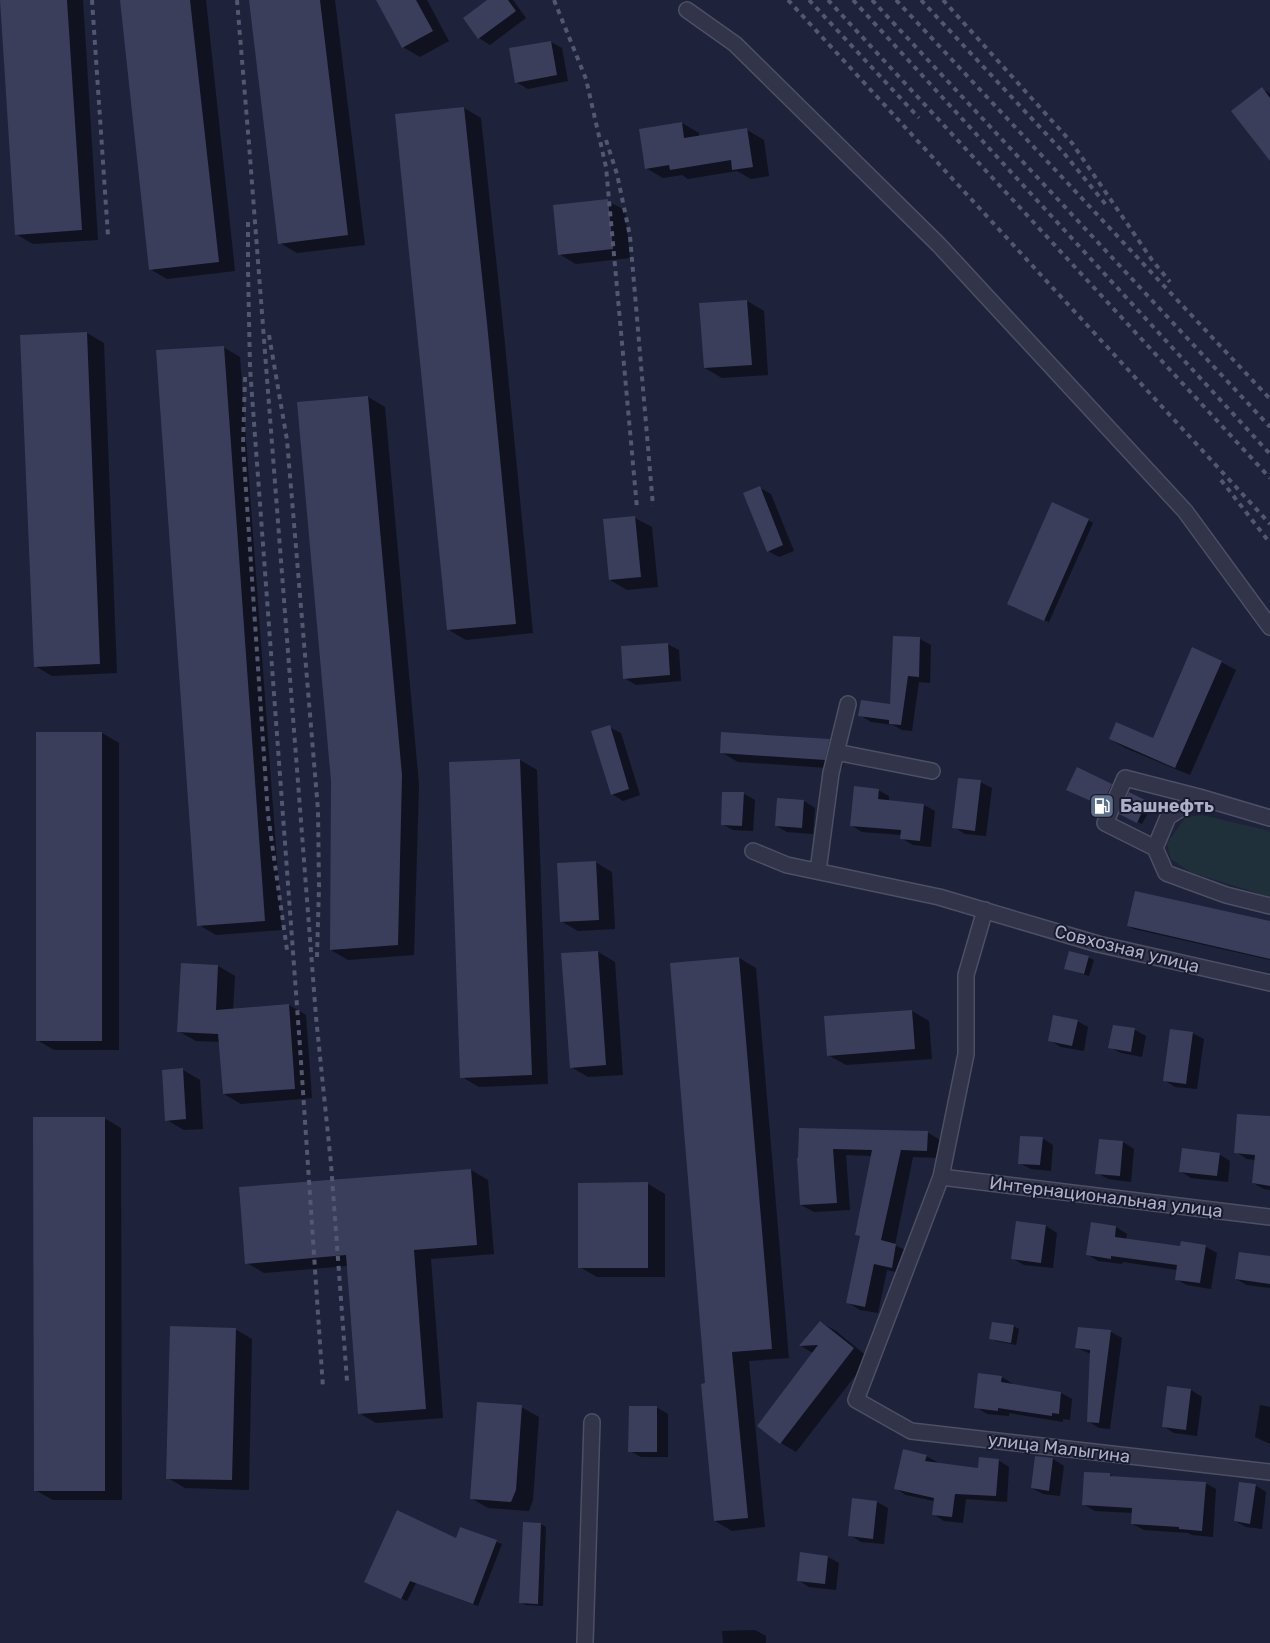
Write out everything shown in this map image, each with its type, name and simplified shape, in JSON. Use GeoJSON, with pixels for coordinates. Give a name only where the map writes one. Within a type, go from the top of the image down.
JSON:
{"type":"FeatureCollection","features":[{"type":"Feature","properties":{"kind":"street"},"geometry":{"type":"LineString","coordinates":[[687,10],[735,44],[939,245],[1185,511],[1270,627]]}},
{"type":"Feature","properties":{"kind":"street"},"geometry":{"type":"LineString","coordinates":[[818,871],[831,773],[848,704]]}},
{"type":"Feature","properties":{"kind":"street"},"geometry":{"type":"LineString","coordinates":[[836,752],[932,771]]}},
{"type":"Feature","properties":{"kind":"street"},"geometry":{"type":"LineString","coordinates":[[1270,818],[1125,778],[1105,823],[1155,848],[1166,873],[1226,895],[1270,906]]}},
{"type":"Feature","properties":{"kind":"street"},"geometry":{"type":"LineString","coordinates":[[1155,848],[1168,817],[1199,797]]}},
{"type":"Feature","properties":{"kind":"street","name":"Совхозная улица"},"geometry":{"type":"LineString","coordinates":[[754,851],[787,865],[939,896],[1098,944],[1270,983]]}},
{"type":"Feature","properties":{"kind":"street"},"geometry":{"type":"LineString","coordinates":[[942,1177],[966,1054],[966,975],[985,910]]}},
{"type":"Feature","properties":{"kind":"street","name":"Интернациональная улица"},"geometry":{"type":"LineString","coordinates":[[942,1177],[1270,1217]]}},
{"type":"Feature","properties":{"kind":"street","name":"улица Малыгина"},"geometry":{"type":"LineString","coordinates":[[942,1177],[856,1400],[911,1431],[1270,1472]]}},
{"type":"Feature","properties":{"kind":"street"},"geometry":{"type":"LineString","coordinates":[[585,1643],[592,1422]]}},
{"type":"Feature","properties":{"kind":"shaded area"},"geometry":{"type":"Polygon","coordinates":[[[1202,815],[1270,831],[1270,897],[1190,872],[1171,859],[1167,843],[1186,817],[1202,815]]]}},
{"type":"Feature","properties":{"kind":"building"},"geometry":{"type":"Polygon","coordinates":[[[0,0],[67,0],[82,230],[15,235],[0,0]]]}},
{"type":"Feature","properties":{"kind":"building"},"geometry":{"type":"Polygon","coordinates":[[[120,0],[190,0],[219,262],[149,270],[120,0]]]}},
{"type":"Feature","properties":{"kind":"building"},"geometry":{"type":"Polygon","coordinates":[[[249,0],[320,0],[348,235],[278,244],[249,0]]]}},
{"type":"Feature","properties":{"kind":"building"},"geometry":{"type":"Polygon","coordinates":[[[376,0],[416,0],[433,31],[402,48],[376,0]]]}},
{"type":"Feature","properties":{"kind":"building"},"geometry":{"type":"Polygon","coordinates":[[[487,0],[508,0],[516,11],[478,39],[463,18],[487,0]]]}},
{"type":"Feature","properties":{"kind":"building"},"geometry":{"type":"Polygon","coordinates":[[[551,41],[557,75],[515,83],[509,48],[551,41]]]}},
{"type":"Feature","properties":{"kind":"building"},"geometry":{"type":"Polygon","coordinates":[[[1262,87],[1270,98],[1270,161],[1231,111],[1262,87]]]}},
{"type":"Feature","properties":{"kind":"building"},"geometry":{"type":"Polygon","coordinates":[[[464,107],[516,624],[447,630],[395,114],[464,107]]]}},
{"type":"Feature","properties":{"kind":"building"},"geometry":{"type":"Polygon","coordinates":[[[682,122],[684,138],[747,128],[753,167],[732,170],[731,160],[670,170],[669,165],[645,169],[639,129],[682,122]]]}},
{"type":"Feature","properties":{"kind":"building"},"geometry":{"type":"Polygon","coordinates":[[[608,199],[613,249],[558,255],[553,205],[608,199]]]}},
{"type":"Feature","properties":{"kind":"building"},"geometry":{"type":"Polygon","coordinates":[[[747,300],[752,365],[704,368],[699,303],[747,300]]]}},
{"type":"Feature","properties":{"kind":"building"},"geometry":{"type":"Polygon","coordinates":[[[87,332],[100,664],[34,667],[20,335],[87,332]]]}},
{"type":"Feature","properties":{"kind":"building"},"geometry":{"type":"Polygon","coordinates":[[[224,346],[265,921],[197,926],[156,350],[224,346]]]}},
{"type":"Feature","properties":{"kind":"building"},"geometry":{"type":"Polygon","coordinates":[[[368,396],[402,775],[398,945],[330,950],[331,781],[297,402],[368,396]]]}},
{"type":"Feature","properties":{"kind":"building"},"geometry":{"type":"Polygon","coordinates":[[[760,486],[783,545],[767,552],[743,493],[760,486]]]}},
{"type":"Feature","properties":{"kind":"building"},"geometry":{"type":"Polygon","coordinates":[[[1052,502],[1089,519],[1044,621],[1007,604],[1052,502]]]}},
{"type":"Feature","properties":{"kind":"building"},"geometry":{"type":"Polygon","coordinates":[[[635,516],[641,577],[609,580],[603,519],[635,516]]]}},
{"type":"Feature","properties":{"kind":"building"},"geometry":{"type":"Polygon","coordinates":[[[893,636],[920,637],[919,677],[908,676],[901,725],[889,724],[889,720],[858,716],[861,700],[890,704],[893,636]]]}},
{"type":"Feature","properties":{"kind":"building"},"geometry":{"type":"Polygon","coordinates":[[[668,643],[670,675],[623,679],[621,646],[668,643]]]}},
{"type":"Feature","properties":{"kind":"building"},"geometry":{"type":"Polygon","coordinates":[[[1192,647],[1222,661],[1175,768],[1109,739],[1116,722],[1153,738],[1192,647]]]}},
{"type":"Feature","properties":{"kind":"building"},"geometry":{"type":"Polygon","coordinates":[[[610,725],[629,789],[611,795],[591,731],[610,725]]]}},
{"type":"Feature","properties":{"kind":"building"},"geometry":{"type":"Polygon","coordinates":[[[36,732],[102,732],[102,1041],[36,1041],[36,732]]]}},
{"type":"Feature","properties":{"kind":"building"},"geometry":{"type":"Polygon","coordinates":[[[721,732],[830,739],[825,760],[720,753],[721,732]]]}},
{"type":"Feature","properties":{"kind":"building"},"geometry":{"type":"Polygon","coordinates":[[[520,759],[532,1075],[460,1078],[449,762],[520,759]]]}},
{"type":"Feature","properties":{"kind":"building"},"geometry":{"type":"Polygon","coordinates":[[[1077,767],[1112,784],[1102,806],[1066,790],[1077,767]]]}},
{"type":"Feature","properties":{"kind":"building"},"geometry":{"type":"Polygon","coordinates":[[[958,778],[981,780],[975,831],[952,828],[958,778]]]}},
{"type":"Feature","properties":{"kind":"building"},"geometry":{"type":"Polygon","coordinates":[[[854,786],[879,789],[878,799],[924,804],[920,841],[900,839],[901,830],[850,826],[854,786]]]}},
{"type":"Feature","properties":{"kind":"building"},"geometry":{"type":"Polygon","coordinates":[[[722,792],[744,792],[742,826],[721,825],[722,792]]]}},
{"type":"Feature","properties":{"kind":"building"},"geometry":{"type":"Polygon","coordinates":[[[1129,792],[1147,801],[1137,823],[1119,814],[1129,792]]]}},
{"type":"Feature","properties":{"kind":"building"},"geometry":{"type":"Polygon","coordinates":[[[777,798],[804,800],[802,828],[775,826],[777,798]]]}},
{"type":"Feature","properties":{"kind":"building"},"geometry":{"type":"Polygon","coordinates":[[[596,861],[599,920],[560,922],[557,863],[596,861]]]}},
{"type":"Feature","properties":{"kind":"building"},"geometry":{"type":"Polygon","coordinates":[[[1135,891],[1270,921],[1270,959],[1127,926],[1135,891]]]}},
{"type":"Feature","properties":{"kind":"building"},"geometry":{"type":"Polygon","coordinates":[[[598,951],[606,1065],[570,1068],[561,953],[598,951]]]}},
{"type":"Feature","properties":{"kind":"building"},"geometry":{"type":"Polygon","coordinates":[[[1069,951],[1089,956],[1084,974],[1064,969],[1069,951]]]}},
{"type":"Feature","properties":{"kind":"building"},"geometry":{"type":"Polygon","coordinates":[[[739,957],[772,1349],[732,1352],[748,1518],[714,1521],[701,1384],[705,1383],[670,963],[739,957]]]}},
{"type":"Feature","properties":{"kind":"building"},"geometry":{"type":"Polygon","coordinates":[[[181,963],[218,965],[216,1010],[289,1004],[295,1089],[223,1094],[218,1034],[177,1032],[181,963]]]}},
{"type":"Feature","properties":{"kind":"building"},"geometry":{"type":"Polygon","coordinates":[[[912,1010],[915,1049],[827,1056],[824,1016],[912,1010]]]}},
{"type":"Feature","properties":{"kind":"building"},"geometry":{"type":"Polygon","coordinates":[[[1053,1015],[1078,1020],[1072,1046],[1048,1041],[1053,1015]]]}},
{"type":"Feature","properties":{"kind":"building"},"geometry":{"type":"Polygon","coordinates":[[[1113,1025],[1135,1028],[1131,1052],[1108,1048],[1113,1025]]]}},
{"type":"Feature","properties":{"kind":"building"},"geometry":{"type":"Polygon","coordinates":[[[1170,1029],[1193,1032],[1186,1084],[1163,1081],[1170,1029]]]}},
{"type":"Feature","properties":{"kind":"building"},"geometry":{"type":"Polygon","coordinates":[[[183,1068],[186,1119],[165,1121],[162,1070],[183,1068]]]}},
{"type":"Feature","properties":{"kind":"building"},"geometry":{"type":"Polygon","coordinates":[[[1237,1114],[1270,1116],[1270,1186],[1252,1183],[1255,1155],[1234,1153],[1237,1114]]]}},
{"type":"Feature","properties":{"kind":"building"},"geometry":{"type":"Polygon","coordinates":[[[33,1117],[105,1117],[105,1491],[34,1491],[33,1117]]]}},
{"type":"Feature","properties":{"kind":"building"},"geometry":{"type":"Polygon","coordinates":[[[799,1128],[928,1131],[927,1151],[901,1150],[881,1240],[896,1244],[892,1268],[874,1264],[865,1307],[846,1303],[860,1236],[855,1235],[872,1150],[833,1149],[837,1203],[800,1205],[797,1158],[799,1128]]]}},
{"type":"Feature","properties":{"kind":"building"},"geometry":{"type":"Polygon","coordinates":[[[1020,1136],[1043,1137],[1040,1165],[1018,1164],[1020,1136]]]}},
{"type":"Feature","properties":{"kind":"building"},"geometry":{"type":"Polygon","coordinates":[[[1099,1139],[1123,1141],[1120,1176],[1095,1174],[1099,1139]]]}},
{"type":"Feature","properties":{"kind":"building"},"geometry":{"type":"Polygon","coordinates":[[[1182,1148],[1220,1153],[1217,1176],[1179,1172],[1182,1148]]]}},
{"type":"Feature","properties":{"kind":"building"},"geometry":{"type":"Polygon","coordinates":[[[471,1169],[477,1245],[414,1250],[426,1409],[358,1414],[346,1255],[245,1264],[239,1187],[471,1169]]]}},
{"type":"Feature","properties":{"kind":"building"},"geometry":{"type":"Polygon","coordinates":[[[648,1182],[648,1268],[578,1268],[578,1183],[648,1182]]]}},
{"type":"Feature","properties":{"kind":"building"},"geometry":{"type":"Polygon","coordinates":[[[1016,1221],[1046,1225],[1041,1263],[1011,1259],[1016,1221]]]}},
{"type":"Feature","properties":{"kind":"building"},"geometry":{"type":"Polygon","coordinates":[[[1091,1222],[1116,1226],[1115,1237],[1180,1246],[1181,1241],[1206,1245],[1200,1283],[1175,1280],[1177,1265],[1111,1256],[1111,1259],[1086,1255],[1091,1222]]]}},
{"type":"Feature","properties":{"kind":"building"},"geometry":{"type":"Polygon","coordinates":[[[1239,1252],[1270,1256],[1270,1284],[1235,1279],[1239,1252]]]}},
{"type":"Feature","properties":{"kind":"building"},"geometry":{"type":"Polygon","coordinates":[[[820,1321],[854,1348],[780,1444],[757,1426],[818,1345],[799,1346],[820,1321]]]}},
{"type":"Feature","properties":{"kind":"building"},"geometry":{"type":"Polygon","coordinates":[[[992,1322],[1014,1325],[1011,1343],[989,1339],[992,1322]]]}},
{"type":"Feature","properties":{"kind":"building"},"geometry":{"type":"Polygon","coordinates":[[[170,1326],[236,1328],[232,1480],[166,1479],[170,1326]]]}},
{"type":"Feature","properties":{"kind":"building"},"geometry":{"type":"Polygon","coordinates":[[[1078,1327],[1111,1330],[1099,1423],[1087,1422],[1090,1350],[1075,1348],[1078,1327]]]}},
{"type":"Feature","properties":{"kind":"building"},"geometry":{"type":"Polygon","coordinates":[[[978,1373],[1002,1376],[1001,1382],[1061,1392],[1059,1414],[1052,1413],[1052,1416],[998,1408],[998,1411],[974,1408],[978,1373]]]}},
{"type":"Feature","properties":{"kind":"building"},"geometry":{"type":"Polygon","coordinates":[[[1167,1386],[1191,1389],[1186,1430],[1162,1427],[1167,1386]]]}},
{"type":"Feature","properties":{"kind":"building"},"geometry":{"type":"Polygon","coordinates":[[[477,1402],[522,1405],[516,1490],[511,1502],[470,1499],[477,1402]]]}},
{"type":"Feature","properties":{"kind":"building"},"geometry":{"type":"Polygon","coordinates":[[[629,1406],[657,1406],[657,1452],[628,1452],[629,1406]]]}},
{"type":"Feature","properties":{"kind":"building"},"geometry":{"type":"Polygon","coordinates":[[[903,1449],[927,1455],[925,1461],[978,1468],[979,1457],[999,1459],[996,1496],[955,1494],[952,1517],[932,1515],[934,1498],[894,1489],[903,1449]]]}},
{"type":"Feature","properties":{"kind":"building"},"geometry":{"type":"Polygon","coordinates":[[[1035,1456],[1053,1458],[1049,1491],[1031,1488],[1035,1456]]]}},
{"type":"Feature","properties":{"kind":"building"},"geometry":{"type":"Polygon","coordinates":[[[1084,1472],[1110,1473],[1110,1476],[1206,1482],[1202,1531],[1179,1529],[1179,1527],[1131,1524],[1132,1508],[1082,1505],[1084,1472]]]}},
{"type":"Feature","properties":{"kind":"building"},"geometry":{"type":"Polygon","coordinates":[[[1239,1482],[1256,1484],[1250,1524],[1234,1521],[1239,1482]]]}},
{"type":"Feature","properties":{"kind":"building"},"geometry":{"type":"Polygon","coordinates":[[[852,1498],[877,1501],[873,1539],[848,1536],[852,1498]]]}},
{"type":"Feature","properties":{"kind":"building"},"geometry":{"type":"Polygon","coordinates":[[[397,1510],[456,1538],[460,1527],[497,1540],[473,1604],[410,1581],[401,1599],[364,1582],[397,1510]]]}},
{"type":"Feature","properties":{"kind":"building"},"geometry":{"type":"Polygon","coordinates":[[[523,1522],[541,1523],[538,1604],[519,1603],[523,1522]]]}},
{"type":"Feature","properties":{"kind":"building"},"geometry":{"type":"Polygon","coordinates":[[[800,1552],[828,1556],[825,1584],[797,1581],[800,1552]]]}},
{"type":"Feature","properties":{"kind":"railway"},"geometry":{"type":"LineString","coordinates":[[92,0],[108,236]]}},
{"type":"Feature","properties":{"kind":"railway"},"geometry":{"type":"LineString","coordinates":[[237,0],[316,1017],[331,1164],[347,1381]]}},
{"type":"Feature","properties":{"kind":"railway"},"geometry":{"type":"LineString","coordinates":[[554,0],[586,79],[606,167],[637,508]]}},
{"type":"Feature","properties":{"kind":"railway"},"geometry":{"type":"LineString","coordinates":[[788,0],[1270,524]]}},
{"type":"Feature","properties":{"kind":"railway"},"geometry":{"type":"LineString","coordinates":[[809,0],[919,118]]}},
{"type":"Feature","properties":{"kind":"railway"},"geometry":{"type":"LineString","coordinates":[[828,0],[1270,478]]}},
{"type":"Feature","properties":{"kind":"railway"},"geometry":{"type":"LineString","coordinates":[[853,0],[1270,454]]}},
{"type":"Feature","properties":{"kind":"railway"},"geometry":{"type":"LineString","coordinates":[[872,0],[1270,427]]}},
{"type":"Feature","properties":{"kind":"railway"},"geometry":{"type":"LineString","coordinates":[[896,0],[1270,399]]}},
{"type":"Feature","properties":{"kind":"railway"},"geometry":{"type":"LineString","coordinates":[[921,0],[1063,152],[1107,206]]}},
{"type":"Feature","properties":{"kind":"railway"},"geometry":{"type":"LineString","coordinates":[[943,0],[1072,143],[1152,260],[1170,282]]}},
{"type":"Feature","properties":{"kind":"railway"},"geometry":{"type":"LineString","coordinates":[[606,140],[617,174],[630,236],[653,506]]}},
{"type":"Feature","properties":{"kind":"railway"},"geometry":{"type":"LineString","coordinates":[[248,222],[250,368],[323,1388]]}},
{"type":"Feature","properties":{"kind":"railway"},"geometry":{"type":"LineString","coordinates":[[269,335],[287,440],[318,810],[319,887],[317,957]]}},
{"type":"Feature","properties":{"kind":"railway"},"geometry":{"type":"LineString","coordinates":[[245,377],[243,446],[268,815],[287,950]]}},
{"type":"Feature","properties":{"kind":"railway"},"geometry":{"type":"LineString","coordinates":[[1221,480],[1270,543]]}},
{"type":"Feature","properties":{"kind":"place","name":"Башнефть"},"geometry":{"type":"Point","coordinates":[1102,806]}}]}
